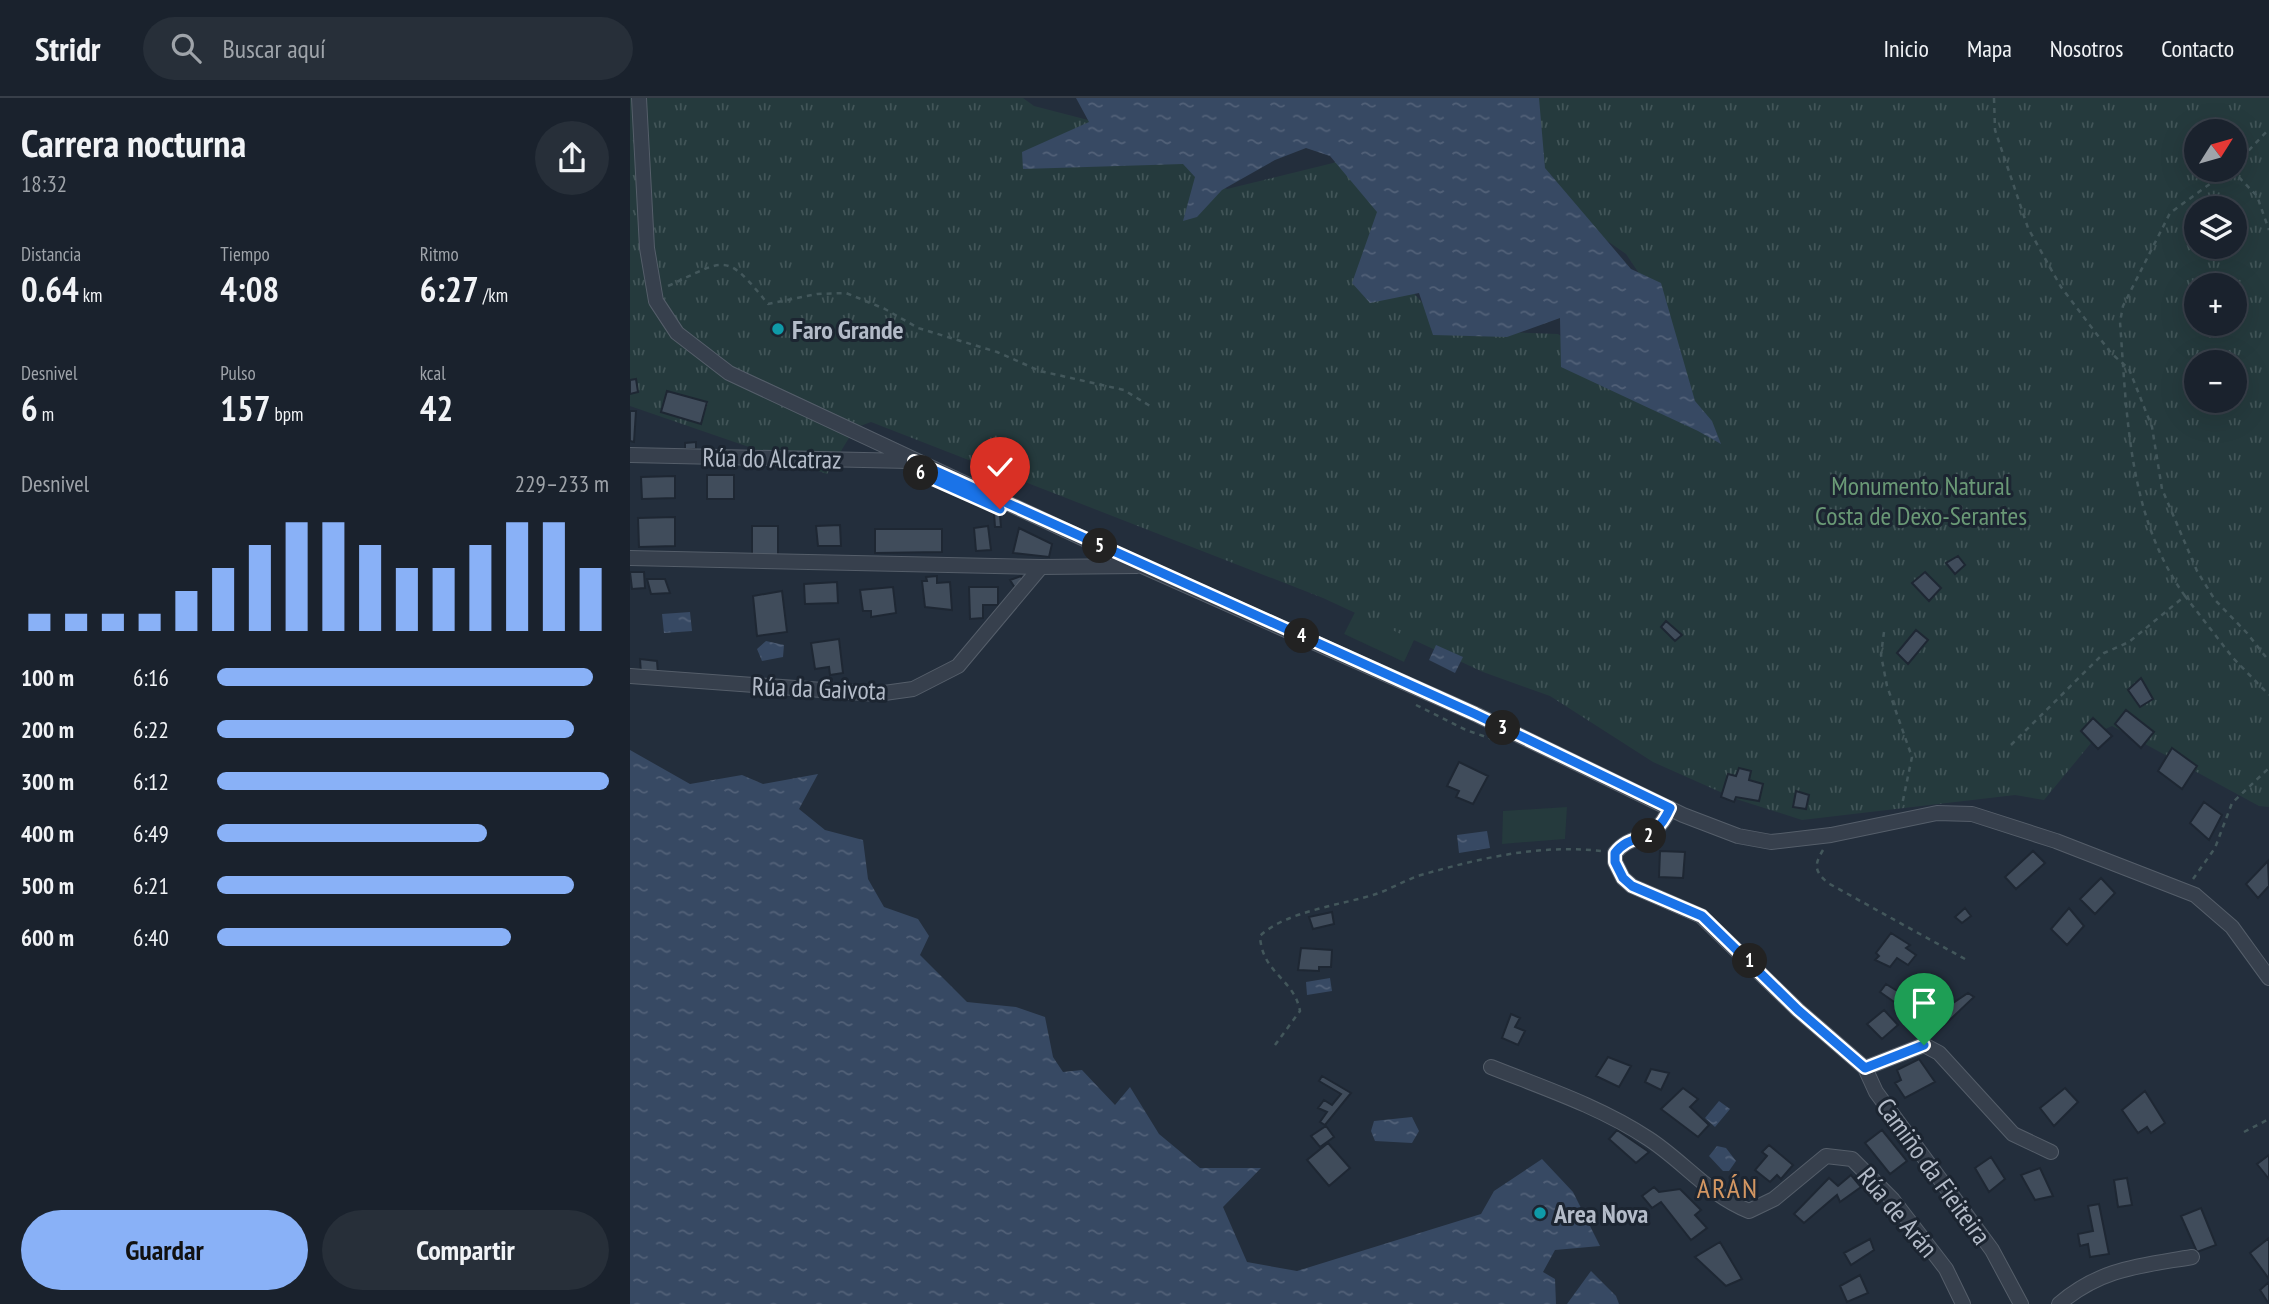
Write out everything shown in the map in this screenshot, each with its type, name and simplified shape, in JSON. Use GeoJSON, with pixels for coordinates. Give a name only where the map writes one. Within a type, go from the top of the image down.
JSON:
{"type":"FeatureCollection","features":[{"type":"Feature","properties":{"kind":"street"},"geometry":{"type":"LineString","coordinates":[[639,98],[647,248],[654,292],[677,333],[729,373],[1142,566],[1462,708],[1670,808],[1738,836],[1771,842],[1831,835],[1937,813],[1972,814],[2056,841],[2195,895],[2232,928],[2269,978]]}},
{"type":"Feature","properties":{"kind":"street","name":"Rúa do Alcatraz"},"geometry":{"type":"LineString","coordinates":[[630,455],[914,461]]}},
{"type":"Feature","properties":{"kind":"street"},"geometry":{"type":"LineString","coordinates":[[630,558],[1041,567],[1142,566]]}},
{"type":"Feature","properties":{"kind":"street","name":"Rúa da Gaivota"},"geometry":{"type":"LineString","coordinates":[[630,676],[877,694],[913,690],[958,666],[1041,567]]}},
{"type":"Feature","properties":{"kind":"street"},"geometry":{"type":"LineString","coordinates":[[1615,853],[1621,845],[1651,835],[1662,827],[1670,808]]}},
{"type":"Feature","properties":{"kind":"street","name":"Camiño da Fieiteira"},"geometry":{"type":"LineString","coordinates":[[1615,853],[1615,862],[1623,878],[1632,886],[1702,916],[1798,1010],[1865,1068],[1876,1092],[1992,1250],[2021,1304]]}},
{"type":"Feature","properties":{"kind":"street"},"geometry":{"type":"LineString","coordinates":[[1865,1068],[1924,1045],[1939,1053],[2013,1134],[2051,1152]]}},
{"type":"Feature","properties":{"kind":"street","name":"Rúa de Arán"},"geometry":{"type":"LineString","coordinates":[[1491,1067],[1615,1118],[1651,1140],[1730,1203],[1749,1211],[1774,1199],[1826,1156],[1852,1159],[1893,1200],[1946,1269],[1963,1304]]}},
{"type":"Feature","properties":{"kind":"street"},"geometry":{"type":"LineString","coordinates":[[2059,1304],[2096,1278],[2116,1270],[2192,1257]]}},
{"type":"Feature","properties":{"kind":"path"},"geometry":{"type":"LineString","coordinates":[[1994,98],[1995,130],[2028,228],[2061,287],[2111,353],[2129,369],[2152,426],[2162,489],[2197,571],[2215,600],[2269,661]]}},
{"type":"Feature","properties":{"kind":"path"},"geometry":{"type":"LineString","coordinates":[[2247,152],[2269,129]]}},
{"type":"Feature","properties":{"kind":"path"},"geometry":{"type":"LineString","coordinates":[[2214,182],[2170,213],[2123,306],[2120,322],[2127,435],[2146,513],[2171,576],[2233,658],[2269,695]]}},
{"type":"Feature","properties":{"kind":"path"},"geometry":{"type":"LineString","coordinates":[[2243,182],[2257,196],[2269,230]]}},
{"type":"Feature","properties":{"kind":"path"},"geometry":{"type":"LineString","coordinates":[[654,292],[715,264],[728,263],[740,271],[768,304],[817,294],[846,293],[885,309],[918,328],[996,352],[1040,371],[1124,390],[1150,406]]}},
{"type":"Feature","properties":{"kind":"path"},"geometry":{"type":"LineString","coordinates":[[2011,745],[2104,653],[2129,642],[2185,596]]}},
{"type":"Feature","properties":{"kind":"path"},"geometry":{"type":"LineString","coordinates":[[1884,632],[1881,654],[1887,686],[1912,757],[1902,805],[1904,821]]}},
{"type":"Feature","properties":{"kind":"path"},"geometry":{"type":"LineString","coordinates":[[2185,890],[2215,849],[2232,803],[2269,768]]}},
{"type":"Feature","properties":{"kind":"path"},"geometry":{"type":"LineString","coordinates":[[1831,835],[1815,864],[1817,874],[1881,914],[1965,959]]}},
{"type":"Feature","properties":{"kind":"path"},"geometry":{"type":"LineString","coordinates":[[1275,1045],[1300,1011],[1297,997],[1261,953],[1260,936],[1268,928],[1314,911],[1378,894],[1419,876],[1505,853],[1553,848],[1615,853]]}},
{"type":"Feature","properties":{"kind":"path"},"geometry":{"type":"LineString","coordinates":[[2244,1132],[2269,1119]]}},
{"type":"Feature","properties":{"kind":"green space","name":"Monumento Natural Costa de Dexo-Serantes"},"geometry":{"type":"Polygon","coordinates":[[[630,98],[1023,98],[1034,106],[1123,129],[1227,189],[1341,161],[1388,218],[1403,281],[1442,325],[1483,331],[1558,334],[1602,364],[1661,306],[1626,254],[1593,231],[1551,175],[1525,163],[1531,98],[2269,98],[2269,807],[2259,806],[2112,726],[2101,731],[2044,800],[2015,795],[1802,820],[1736,799],[1653,762],[1550,696],[1483,672],[1323,598],[871,422],[855,428],[827,474],[630,406],[630,98]]]}},
{"type":"Feature","properties":{"kind":"green space"},"geometry":{"type":"Polygon","coordinates":[[[1361,600],[1420,627],[1404,662],[1344,634],[1361,600]]]}},
{"type":"Feature","properties":{"kind":"green space"},"geometry":{"type":"Polygon","coordinates":[[[1567,807],[1565,839],[1502,844],[1503,811],[1567,807]]]}},
{"type":"Feature","properties":{"kind":"water"},"geometry":{"type":"Polygon","coordinates":[[[1076,98],[1539,98],[1545,168],[1631,269],[1661,283],[1695,401],[1712,421],[1721,444],[1561,367],[1560,318],[1507,337],[1433,335],[1419,293],[1370,303],[1352,283],[1377,212],[1330,156],[1306,148],[1275,160],[1222,190],[1197,217],[1183,221],[1195,177],[1183,164],[1023,169],[1022,152],[1089,122],[1076,98]]]}},
{"type":"Feature","properties":{"kind":"water"},"geometry":{"type":"Polygon","coordinates":[[[690,612],[692,631],[664,633],[662,614],[690,612]]]}},
{"type":"Feature","properties":{"kind":"water"},"geometry":{"type":"Polygon","coordinates":[[[766,641],[784,645],[783,657],[762,661],[757,649],[766,641]]]}},
{"type":"Feature","properties":{"kind":"water"},"geometry":{"type":"Polygon","coordinates":[[[1436,645],[1463,657],[1455,673],[1429,660],[1436,645]]]}},
{"type":"Feature","properties":{"kind":"water"},"geometry":{"type":"Polygon","coordinates":[[[630,750],[690,784],[742,775],[763,784],[818,774],[799,809],[825,830],[863,840],[868,879],[884,907],[918,919],[929,936],[920,955],[967,1002],[1016,1007],[1045,1017],[1053,1057],[1063,1072],[1082,1070],[1115,1105],[1130,1087],[1159,1134],[1200,1168],[1261,1168],[1223,1207],[1247,1262],[1297,1271],[1481,1214],[1494,1191],[1542,1159],[1573,1192],[1600,1246],[1555,1250],[1543,1272],[1555,1279],[1556,1304],[630,1304],[630,750]]]}},
{"type":"Feature","properties":{"kind":"water"},"geometry":{"type":"Polygon","coordinates":[[[1487,831],[1490,848],[1459,853],[1457,835],[1487,831]]]}},
{"type":"Feature","properties":{"kind":"water"},"geometry":{"type":"Polygon","coordinates":[[[1330,978],[1332,991],[1307,995],[1306,982],[1330,978]]]}},
{"type":"Feature","properties":{"kind":"water"},"geometry":{"type":"Polygon","coordinates":[[[1719,1101],[1730,1109],[1715,1127],[1705,1118],[1719,1101]]]}},
{"type":"Feature","properties":{"kind":"water"},"geometry":{"type":"Polygon","coordinates":[[[1412,1117],[1419,1131],[1412,1143],[1375,1141],[1371,1131],[1374,1121],[1412,1117]]]}},
{"type":"Feature","properties":{"kind":"water"},"geometry":{"type":"Polygon","coordinates":[[[1717,1146],[1726,1148],[1736,1161],[1729,1171],[1723,1171],[1709,1156],[1717,1146]]]}},
{"type":"Feature","properties":{"kind":"water"},"geometry":{"type":"Polygon","coordinates":[[[1591,1271],[1616,1296],[1619,1304],[1567,1304],[1591,1271]]]}},
{"type":"Feature","properties":{"kind":"building","name":"Faro Grande"},"geometry":{"type":"Polygon","coordinates":[[[778,323],[784,329],[778,335],[772,329],[778,323]]]}},
{"type":"Feature","properties":{"kind":"building"},"geometry":{"type":"Polygon","coordinates":[[[636,379],[638,392],[630,394],[630,380],[636,379]]]}},
{"type":"Feature","properties":{"kind":"building"},"geometry":{"type":"Polygon","coordinates":[[[667,391],[707,402],[701,424],[661,412],[667,391]]]}},
{"type":"Feature","properties":{"kind":"building"},"geometry":{"type":"Polygon","coordinates":[[[630,411],[636,411],[634,442],[630,441],[630,411]]]}},
{"type":"Feature","properties":{"kind":"building"},"geometry":{"type":"Polygon","coordinates":[[[696,442],[696,449],[685,449],[685,443],[696,442]]]}},
{"type":"Feature","properties":{"kind":"building"},"geometry":{"type":"Polygon","coordinates":[[[707,475],[734,475],[734,499],[707,499],[707,475]]]}},
{"type":"Feature","properties":{"kind":"building"},"geometry":{"type":"Polygon","coordinates":[[[675,476],[675,498],[642,499],[641,477],[675,476]]]}},
{"type":"Feature","properties":{"kind":"building"},"geometry":{"type":"Polygon","coordinates":[[[994,513],[1000,515],[1001,527],[995,527],[994,513]]]}},
{"type":"Feature","properties":{"kind":"building"},"geometry":{"type":"Polygon","coordinates":[[[675,517],[675,546],[639,547],[638,518],[675,517]]]}},
{"type":"Feature","properties":{"kind":"building"},"geometry":{"type":"Polygon","coordinates":[[[840,525],[841,546],[818,546],[816,526],[840,525]]]}},
{"type":"Feature","properties":{"kind":"building"},"geometry":{"type":"Polygon","coordinates":[[[752,526],[778,526],[778,555],[752,555],[752,526]]]}},
{"type":"Feature","properties":{"kind":"building"},"geometry":{"type":"Polygon","coordinates":[[[988,526],[991,550],[976,551],[974,528],[988,526]]]}},
{"type":"Feature","properties":{"kind":"building"},"geometry":{"type":"Polygon","coordinates":[[[1019,528],[1052,544],[1049,557],[1013,553],[1019,528]]]}},
{"type":"Feature","properties":{"kind":"building"},"geometry":{"type":"Polygon","coordinates":[[[875,529],[942,529],[942,552],[875,553],[875,529]]]}},
{"type":"Feature","properties":{"kind":"building"},"geometry":{"type":"Polygon","coordinates":[[[1958,556],[1965,565],[1955,574],[1946,563],[1958,556]]]}},
{"type":"Feature","properties":{"kind":"building"},"geometry":{"type":"Polygon","coordinates":[[[630,572],[644,572],[645,588],[632,589],[630,572]]]}},
{"type":"Feature","properties":{"kind":"building"},"geometry":{"type":"Polygon","coordinates":[[[1925,572],[1941,588],[1929,601],[1912,583],[1925,572]]]}},
{"type":"Feature","properties":{"kind":"building"},"geometry":{"type":"Polygon","coordinates":[[[937,576],[937,583],[950,582],[952,610],[925,607],[922,581],[927,581],[926,577],[937,576]]]}},
{"type":"Feature","properties":{"kind":"building"},"geometry":{"type":"Polygon","coordinates":[[[1021,576],[1023,580],[1015,588],[1010,580],[1021,576]]]}},
{"type":"Feature","properties":{"kind":"building"},"geometry":{"type":"Polygon","coordinates":[[[647,579],[665,579],[670,593],[651,594],[647,579]]]}},
{"type":"Feature","properties":{"kind":"building"},"geometry":{"type":"Polygon","coordinates":[[[837,582],[838,603],[805,604],[804,584],[837,582]]]}},
{"type":"Feature","properties":{"kind":"building"},"geometry":{"type":"Polygon","coordinates":[[[893,587],[896,613],[871,617],[871,611],[863,611],[860,590],[893,587]]]}},
{"type":"Feature","properties":{"kind":"building"},"geometry":{"type":"Polygon","coordinates":[[[969,587],[998,587],[998,605],[983,605],[983,618],[970,619],[969,587]]]}},
{"type":"Feature","properties":{"kind":"building"},"geometry":{"type":"Polygon","coordinates":[[[782,591],[787,632],[757,636],[753,596],[782,591]]]}},
{"type":"Feature","properties":{"kind":"building"},"geometry":{"type":"Polygon","coordinates":[[[1666,621],[1682,635],[1675,641],[1661,627],[1666,621]]]}},
{"type":"Feature","properties":{"kind":"building"},"geometry":{"type":"Polygon","coordinates":[[[1916,630],[1928,640],[1908,664],[1897,653],[1916,630]]]}},
{"type":"Feature","properties":{"kind":"building"},"geometry":{"type":"Polygon","coordinates":[[[839,639],[843,673],[830,675],[829,667],[815,669],[811,643],[839,639]]]}},
{"type":"Feature","properties":{"kind":"building"},"geometry":{"type":"Polygon","coordinates":[[[640,659],[657,661],[658,674],[641,674],[640,659]]]}},
{"type":"Feature","properties":{"kind":"building"},"geometry":{"type":"Polygon","coordinates":[[[2141,678],[2153,699],[2140,707],[2128,690],[2141,678]]]}},
{"type":"Feature","properties":{"kind":"building"},"geometry":{"type":"Polygon","coordinates":[[[2126,710],[2154,732],[2141,748],[2115,724],[2126,710]]]}},
{"type":"Feature","properties":{"kind":"building"},"geometry":{"type":"Polygon","coordinates":[[[2093,718],[2112,736],[2098,749],[2081,731],[2093,718]]]}},
{"type":"Feature","properties":{"kind":"building"},"geometry":{"type":"Polygon","coordinates":[[[2172,748],[2197,766],[2182,789],[2158,771],[2172,748]]]}},
{"type":"Feature","properties":{"kind":"building"},"geometry":{"type":"Polygon","coordinates":[[[1459,762],[1488,776],[1473,804],[1456,797],[1459,791],[1447,786],[1459,762]]]}},
{"type":"Feature","properties":{"kind":"building"},"geometry":{"type":"Polygon","coordinates":[[[1739,768],[1751,771],[1749,780],[1763,784],[1759,801],[1736,797],[1734,802],[1721,797],[1728,774],[1736,776],[1739,768]]]}},
{"type":"Feature","properties":{"kind":"building"},"geometry":{"type":"Polygon","coordinates":[[[1796,791],[1809,795],[1806,809],[1793,807],[1796,791]]]}},
{"type":"Feature","properties":{"kind":"building"},"geometry":{"type":"Polygon","coordinates":[[[2204,802],[2222,815],[2209,840],[2190,823],[2204,802]]]}},
{"type":"Feature","properties":{"kind":"building"},"geometry":{"type":"Polygon","coordinates":[[[1660,851],[1685,852],[1683,878],[1659,877],[1660,851]]]}},
{"type":"Feature","properties":{"kind":"building"},"geometry":{"type":"Polygon","coordinates":[[[2033,851],[2045,863],[2016,889],[2005,877],[2033,851]]]}},
{"type":"Feature","properties":{"kind":"building"},"geometry":{"type":"Polygon","coordinates":[[[2268,861],[2269,886],[2258,898],[2246,884],[2268,861]]]}},
{"type":"Feature","properties":{"kind":"building"},"geometry":{"type":"Polygon","coordinates":[[[2101,878],[2115,893],[2095,914],[2080,899],[2101,878]]]}},
{"type":"Feature","properties":{"kind":"building"},"geometry":{"type":"Polygon","coordinates":[[[1965,908],[1971,916],[1962,923],[1955,917],[1965,908]]]}},
{"type":"Feature","properties":{"kind":"building"},"geometry":{"type":"Polygon","coordinates":[[[2069,908],[2084,926],[2067,945],[2051,929],[2069,908]]]}},
{"type":"Feature","properties":{"kind":"building"},"geometry":{"type":"Polygon","coordinates":[[[1332,912],[1334,924],[1313,929],[1309,917],[1332,912]]]}},
{"type":"Feature","properties":{"kind":"building"},"geometry":{"type":"Polygon","coordinates":[[[1891,933],[1910,945],[1906,948],[1916,955],[1908,965],[1897,958],[1890,967],[1875,960],[1879,956],[1876,953],[1891,933]]]}},
{"type":"Feature","properties":{"kind":"building"},"geometry":{"type":"Polygon","coordinates":[[[1301,948],[1332,950],[1331,967],[1319,967],[1319,971],[1298,970],[1301,948]]]}},
{"type":"Feature","properties":{"kind":"building"},"geometry":{"type":"Polygon","coordinates":[[[1886,984],[1915,1002],[1907,1011],[1880,992],[1886,984]]]}},
{"type":"Feature","properties":{"kind":"building"},"geometry":{"type":"Polygon","coordinates":[[[1968,993],[1974,997],[1936,1033],[1926,1021],[1968,993]]]}},
{"type":"Feature","properties":{"kind":"building"},"geometry":{"type":"Polygon","coordinates":[[[1884,1010],[1898,1025],[1882,1039],[1867,1024],[1884,1010]]]}},
{"type":"Feature","properties":{"kind":"building"},"geometry":{"type":"Polygon","coordinates":[[[1511,1014],[1520,1018],[1515,1027],[1525,1031],[1518,1045],[1502,1038],[1511,1014]]]}},
{"type":"Feature","properties":{"kind":"building"},"geometry":{"type":"Polygon","coordinates":[[[1608,1057],[1631,1066],[1619,1087],[1596,1076],[1608,1057]]]}},
{"type":"Feature","properties":{"kind":"building"},"geometry":{"type":"Polygon","coordinates":[[[1919,1059],[1935,1082],[1905,1098],[1895,1083],[1901,1080],[1897,1070],[1919,1059]]]}},
{"type":"Feature","properties":{"kind":"building"},"geometry":{"type":"Polygon","coordinates":[[[1651,1069],[1669,1073],[1661,1090],[1645,1082],[1651,1069]]]}},
{"type":"Feature","properties":{"kind":"building"},"geometry":{"type":"Polygon","coordinates":[[[1322,1076],[1351,1093],[1325,1125],[1320,1122],[1327,1112],[1318,1108],[1324,1100],[1332,1105],[1341,1094],[1319,1081],[1322,1076]]]}},
{"type":"Feature","properties":{"kind":"building"},"geometry":{"type":"Polygon","coordinates":[[[1683,1088],[1698,1099],[1690,1107],[1709,1125],[1698,1137],[1661,1109],[1683,1088]]]}},
{"type":"Feature","properties":{"kind":"building"},"geometry":{"type":"Polygon","coordinates":[[[2065,1088],[2078,1102],[2054,1126],[2040,1108],[2065,1088]]]}},
{"type":"Feature","properties":{"kind":"building"},"geometry":{"type":"Polygon","coordinates":[[[2145,1091],[2165,1123],[2151,1133],[2147,1127],[2138,1133],[2122,1110],[2145,1091]]]}},
{"type":"Feature","properties":{"kind":"building"},"geometry":{"type":"Polygon","coordinates":[[[1326,1126],[1334,1137],[1320,1147],[1311,1136],[1326,1126]]]}},
{"type":"Feature","properties":{"kind":"building"},"geometry":{"type":"Polygon","coordinates":[[[1617,1130],[1649,1152],[1636,1163],[1609,1139],[1617,1130]]]}},
{"type":"Feature","properties":{"kind":"building"},"geometry":{"type":"Polygon","coordinates":[[[1882,1130],[1907,1161],[1890,1174],[1865,1143],[1882,1130]]]}},
{"type":"Feature","properties":{"kind":"building"},"geometry":{"type":"Polygon","coordinates":[[[1328,1143],[1350,1168],[1329,1186],[1307,1160],[1328,1143]]]}},
{"type":"Feature","properties":{"kind":"building"},"geometry":{"type":"Polygon","coordinates":[[[1769,1145],[1793,1165],[1781,1179],[1777,1175],[1770,1182],[1755,1170],[1767,1156],[1762,1152],[1769,1145]]]}},
{"type":"Feature","properties":{"kind":"building"},"geometry":{"type":"Polygon","coordinates":[[[2269,1155],[2269,1179],[2257,1164],[2269,1155]]]}},
{"type":"Feature","properties":{"kind":"building"},"geometry":{"type":"Polygon","coordinates":[[[1991,1157],[2005,1179],[1989,1192],[1975,1168],[1991,1157]]]}},
{"type":"Feature","properties":{"kind":"building"},"geometry":{"type":"Polygon","coordinates":[[[2040,1168],[2053,1196],[2035,1200],[2021,1175],[2040,1168]]]}},
{"type":"Feature","properties":{"kind":"building"},"geometry":{"type":"Polygon","coordinates":[[[1851,1175],[1861,1187],[1840,1202],[1837,1195],[1804,1223],[1794,1214],[1829,1178],[1838,1186],[1851,1175]]]}},
{"type":"Feature","properties":{"kind":"building"},"geometry":{"type":"Polygon","coordinates":[[[2127,1178],[2132,1205],[2118,1207],[2114,1180],[2127,1178]]]}},
{"type":"Feature","properties":{"kind":"building"},"geometry":{"type":"Polygon","coordinates":[[[1654,1187],[1659,1192],[1680,1189],[1701,1210],[1695,1215],[1707,1228],[1691,1240],[1661,1202],[1652,1208],[1642,1196],[1654,1187]]]}},
{"type":"Feature","properties":{"kind":"building"},"geometry":{"type":"Polygon","coordinates":[[[2099,1204],[2109,1254],[2090,1257],[2088,1244],[2080,1246],[2078,1234],[2093,1231],[2088,1206],[2099,1204]]]}},
{"type":"Feature","properties":{"kind":"building"},"geometry":{"type":"Polygon","coordinates":[[[2201,1208],[2216,1245],[2197,1252],[2181,1216],[2201,1208]]]}},
{"type":"Feature","properties":{"kind":"building"},"geometry":{"type":"Polygon","coordinates":[[[2269,1238],[2269,1279],[2250,1253],[2269,1238]]]}},
{"type":"Feature","properties":{"kind":"building"},"geometry":{"type":"Polygon","coordinates":[[[1870,1239],[1874,1250],[1851,1265],[1844,1253],[1870,1239]]]}},
{"type":"Feature","properties":{"kind":"building"},"geometry":{"type":"Polygon","coordinates":[[[1720,1242],[1742,1279],[1726,1286],[1695,1257],[1720,1242]]]}},
{"type":"Feature","properties":{"kind":"building"},"geometry":{"type":"Polygon","coordinates":[[[1860,1275],[1868,1293],[1847,1302],[1840,1286],[1860,1275]]]}},
{"type":"Feature","properties":{"kind":"building"},"geometry":{"type":"Polygon","coordinates":[[[2269,1282],[2269,1304],[2260,1290],[2269,1282]]]}},
{"type":"Feature","properties":{"kind":"place","name":"Faro Grande"},"geometry":{"type":"Point","coordinates":[778,329]}},
{"type":"Feature","properties":{"kind":"place","name":"Area Nova"},"geometry":{"type":"Point","coordinates":[1540,1213]}},
{"type":"Feature","properties":{"kind":"district","name":"ARÁN"},"geometry":{"type":"Point","coordinates":[1728,1187]}},
{"type":"Feature","properties":{"kind":"route"},"geometry":{"type":"LineString","coordinates":[[1000,509],[917,472],[914,461],[1475,714],[1670,808],[1662,827],[1651,835],[1621,845],[1615,853],[1615,862],[1623,878],[1646,895],[1702,916],[1798,1010],[1865,1068],[1924,1045]]}}]}
